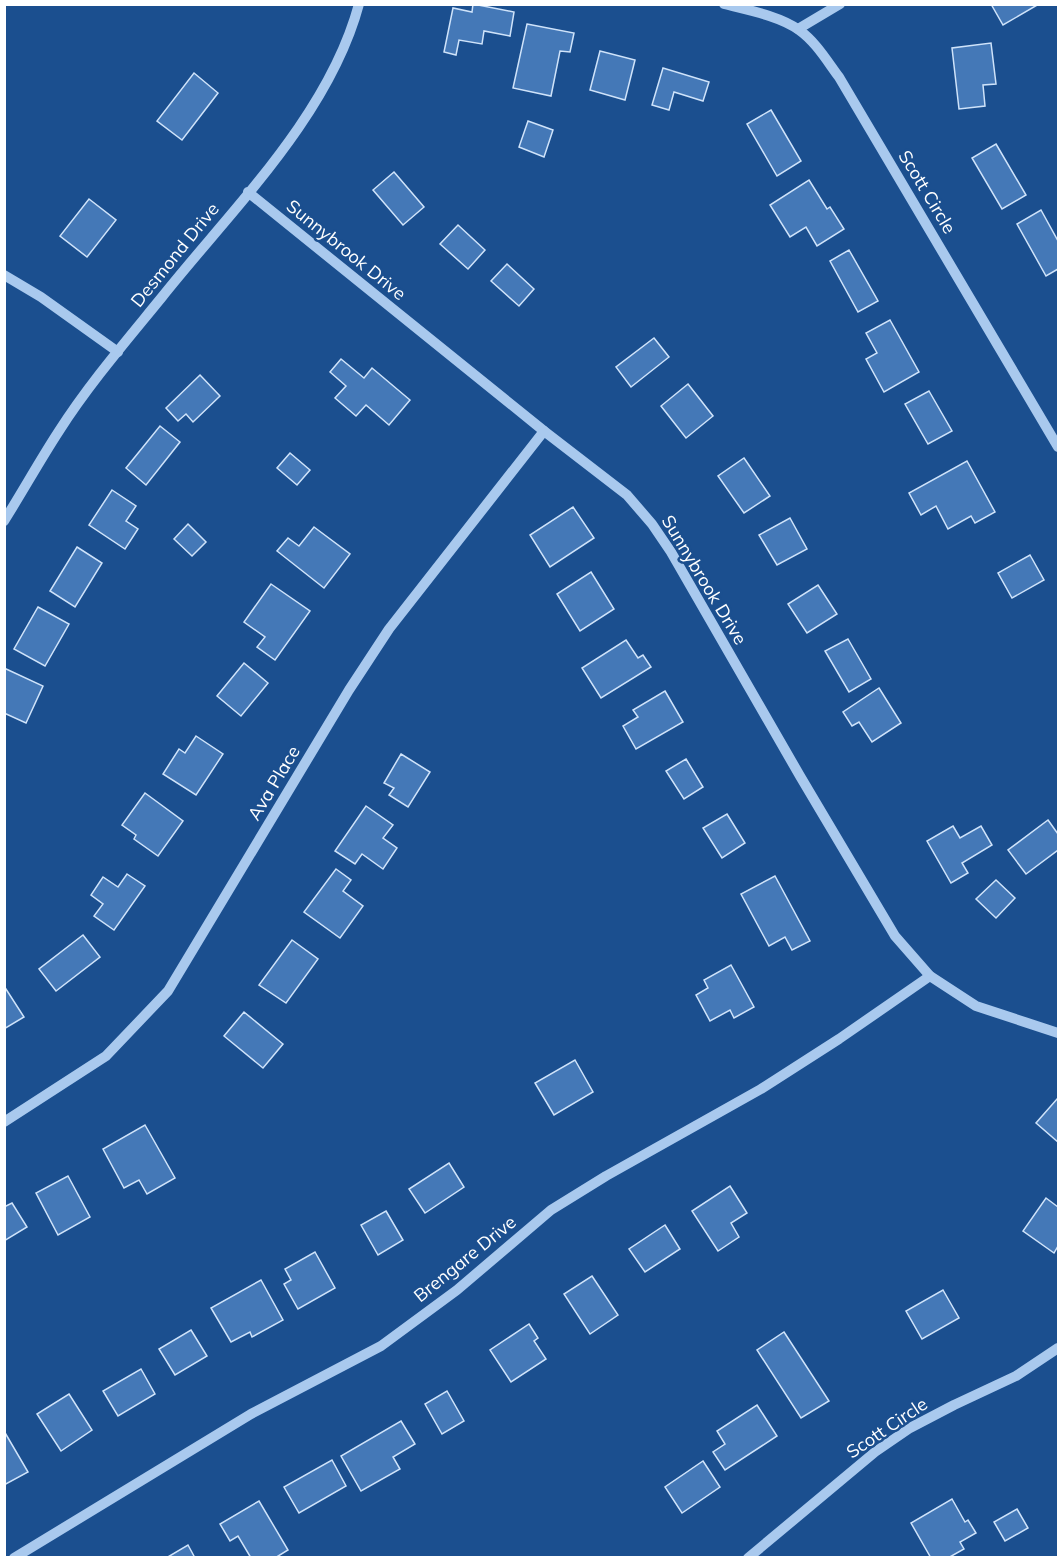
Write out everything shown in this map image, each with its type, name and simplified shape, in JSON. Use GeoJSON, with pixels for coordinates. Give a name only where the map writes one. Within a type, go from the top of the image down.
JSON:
{"type":"FeatureCollection","features":[{"type":"Feature","properties":{"kind":"street","name":"Desmond Drive"},"geometry":{"type":"LineString","coordinates":[[4,520],[59,430],[118,352],[304,119],[343,52],[359,4]]}},
{"type":"Feature","properties":{"kind":"street","name":"Scott Circle"},"geometry":{"type":"LineString","coordinates":[[724,4],[766,16],[798,29],[811,40],[839,77],[1059,447]]}},
{"type":"Feature","properties":{"kind":"street"},"geometry":{"type":"LineString","coordinates":[[798,29],[840,4]]}},
{"type":"Feature","properties":{"kind":"street","name":"Sunnybrook Drive"},"geometry":{"type":"LineString","coordinates":[[248,192],[544,431],[627,495],[652,524],[671,552],[895,936],[930,976],[976,1006],[1059,1033]]}},
{"type":"Feature","properties":{"kind":"street"},"geometry":{"type":"LineString","coordinates":[[4,275],[41,297],[118,352]]}},
{"type":"Feature","properties":{"kind":"street","name":"Ava Place"},"geometry":{"type":"LineString","coordinates":[[4,1122],[106,1056],[168,991],[388,629],[544,431]]}},
{"type":"Feature","properties":{"kind":"street","name":"Brengare Drive"},"geometry":{"type":"LineString","coordinates":[[15,1557],[251,1414],[381,1346],[457,1290],[551,1210],[606,1176],[762,1089],[930,976]]}},
{"type":"Feature","properties":{"kind":"street","name":"Scott Circle"},"geometry":{"type":"LineString","coordinates":[[748,1557],[875,1452],[910,1428],[1016,1376],[1059,1348]]}},
{"type":"Feature","properties":{"kind":"building"},"geometry":{"type":"Polygon","coordinates":[[[473,4],[514,12],[510,36],[484,31],[482,44],[459,40],[456,55],[444,52],[453,8],[472,12],[473,4]]]}},
{"type":"Feature","properties":{"kind":"building"},"geometry":{"type":"Polygon","coordinates":[[[991,4],[1039,4],[1003,25],[991,4]]]}},
{"type":"Feature","properties":{"kind":"building"},"geometry":{"type":"Polygon","coordinates":[[[527,24],[574,33],[570,52],[560,51],[551,96],[513,88],[527,24]]]}},
{"type":"Feature","properties":{"kind":"building"},"geometry":{"type":"Polygon","coordinates":[[[991,43],[996,84],[983,85],[985,106],[959,109],[952,48],[991,43]]]}},
{"type":"Feature","properties":{"kind":"building"},"geometry":{"type":"Polygon","coordinates":[[[600,51],[635,60],[625,100],[590,90],[600,51]]]}},
{"type":"Feature","properties":{"kind":"building"},"geometry":{"type":"Polygon","coordinates":[[[663,68],[709,82],[703,101],[674,92],[669,110],[652,105],[663,68]]]}},
{"type":"Feature","properties":{"kind":"building"},"geometry":{"type":"Polygon","coordinates":[[[194,73],[218,93],[182,140],[157,121],[194,73]]]}},
{"type":"Feature","properties":{"kind":"building"},"geometry":{"type":"Polygon","coordinates":[[[771,110],[801,161],[777,176],[747,124],[771,110]]]}},
{"type":"Feature","properties":{"kind":"building"},"geometry":{"type":"Polygon","coordinates":[[[528,121],[553,130],[544,157],[519,147],[528,121]]]}},
{"type":"Feature","properties":{"kind":"building"},"geometry":{"type":"Polygon","coordinates":[[[996,144],[1026,195],[1002,209],[972,158],[996,144]]]}},
{"type":"Feature","properties":{"kind":"building"},"geometry":{"type":"Polygon","coordinates":[[[394,172],[424,207],[403,225],[373,190],[394,172]]]}},
{"type":"Feature","properties":{"kind":"building"},"geometry":{"type":"Polygon","coordinates":[[[809,180],[827,209],[830,207],[844,229],[817,246],[806,227],[790,237],[770,205],[809,180]]]}},
{"type":"Feature","properties":{"kind":"building"},"geometry":{"type":"Polygon","coordinates":[[[89,199],[116,220],[87,257],[60,236],[89,199]]]}},
{"type":"Feature","properties":{"kind":"building"},"geometry":{"type":"Polygon","coordinates":[[[1041,210],[1058,241],[1058,269],[1046,276],[1017,224],[1041,210]]]}},
{"type":"Feature","properties":{"kind":"building"},"geometry":{"type":"Polygon","coordinates":[[[458,225],[485,250],[468,269],[440,244],[458,225]]]}},
{"type":"Feature","properties":{"kind":"building"},"geometry":{"type":"Polygon","coordinates":[[[849,250],[878,301],[858,312],[830,261],[849,250]]]}},
{"type":"Feature","properties":{"kind":"building"},"geometry":{"type":"Polygon","coordinates":[[[507,264],[534,289],[519,306],[491,281],[507,264]]]}},
{"type":"Feature","properties":{"kind":"building"},"geometry":{"type":"Polygon","coordinates":[[[890,320],[919,372],[884,392],[866,359],[877,353],[866,333],[890,320]]]}},
{"type":"Feature","properties":{"kind":"building"},"geometry":{"type":"Polygon","coordinates":[[[654,338],[669,357],[631,387],[616,367],[654,338]]]}},
{"type":"Feature","properties":{"kind":"building"},"geometry":{"type":"Polygon","coordinates":[[[341,359],[364,378],[372,368],[410,400],[389,425],[366,405],[356,416],[335,398],[346,386],[330,372],[341,359]]]}},
{"type":"Feature","properties":{"kind":"building"},"geometry":{"type":"Polygon","coordinates":[[[200,375],[220,396],[193,422],[186,414],[178,421],[166,408],[200,375]]]}},
{"type":"Feature","properties":{"kind":"building"},"geometry":{"type":"Polygon","coordinates":[[[688,384],[713,416],[686,438],[661,406],[688,384]]]}},
{"type":"Feature","properties":{"kind":"building"},"geometry":{"type":"Polygon","coordinates":[[[929,391],[952,431],[928,444],[905,404],[929,391]]]}},
{"type":"Feature","properties":{"kind":"building"},"geometry":{"type":"Polygon","coordinates":[[[160,426],[180,442],[146,485],[126,468],[160,426]]]}},
{"type":"Feature","properties":{"kind":"building"},"geometry":{"type":"Polygon","coordinates":[[[290,453],[310,470],[297,485],[277,468],[290,453]]]}},
{"type":"Feature","properties":{"kind":"building"},"geometry":{"type":"Polygon","coordinates":[[[744,458],[770,496],[744,513],[718,476],[744,458]]]}},
{"type":"Feature","properties":{"kind":"building"},"geometry":{"type":"Polygon","coordinates":[[[967,461],[995,512],[975,523],[971,516],[948,529],[936,506],[921,515],[909,493],[967,461]]]}},
{"type":"Feature","properties":{"kind":"building"},"geometry":{"type":"Polygon","coordinates":[[[112,490],[136,506],[126,521],[138,529],[125,549],[89,525],[112,490]]]}},
{"type":"Feature","properties":{"kind":"building"},"geometry":{"type":"Polygon","coordinates":[[[573,507],[594,538],[550,567],[530,535],[573,507]]]}},
{"type":"Feature","properties":{"kind":"building"},"geometry":{"type":"Polygon","coordinates":[[[790,518],[807,549],[777,565],[759,535],[790,518]]]}},
{"type":"Feature","properties":{"kind":"building"},"geometry":{"type":"Polygon","coordinates":[[[188,524],[206,542],[192,556],[174,539],[188,524]]]}},
{"type":"Feature","properties":{"kind":"building"},"geometry":{"type":"Polygon","coordinates":[[[314,527],[350,554],[324,588],[277,551],[288,538],[299,546],[314,527]]]}},
{"type":"Feature","properties":{"kind":"building"},"geometry":{"type":"Polygon","coordinates":[[[77,547],[102,563],[75,607],[50,591],[77,547]]]}},
{"type":"Feature","properties":{"kind":"building"},"geometry":{"type":"Polygon","coordinates":[[[1030,555],[1044,580],[1012,598],[998,573],[1030,555]]]}},
{"type":"Feature","properties":{"kind":"building"},"geometry":{"type":"Polygon","coordinates":[[[591,572],[614,609],[580,631],[557,594],[591,572]]]}},
{"type":"Feature","properties":{"kind":"building"},"geometry":{"type":"Polygon","coordinates":[[[271,584],[310,611],[275,660],[257,647],[265,637],[244,622],[271,584]]]}},
{"type":"Feature","properties":{"kind":"building"},"geometry":{"type":"Polygon","coordinates":[[[818,585],[837,614],[807,633],[788,604],[818,585]]]}},
{"type":"Feature","properties":{"kind":"building"},"geometry":{"type":"Polygon","coordinates":[[[38,607],[69,624],[45,666],[14,649],[38,607]]]}},
{"type":"Feature","properties":{"kind":"building"},"geometry":{"type":"Polygon","coordinates":[[[848,639],[871,679],[849,692],[825,651],[848,639]]]}},
{"type":"Feature","properties":{"kind":"building"},"geometry":{"type":"Polygon","coordinates":[[[626,640],[638,658],[643,655],[651,667],[601,698],[582,668],[626,640]]]}},
{"type":"Feature","properties":{"kind":"building"},"geometry":{"type":"Polygon","coordinates":[[[244,663],[268,683],[241,716],[217,696],[244,663]]]}},
{"type":"Feature","properties":{"kind":"building"},"geometry":{"type":"Polygon","coordinates":[[[4,668],[43,686],[26,723],[4,713],[4,668]]]}},
{"type":"Feature","properties":{"kind":"building"},"geometry":{"type":"Polygon","coordinates":[[[879,688],[901,723],[872,742],[859,722],[852,726],[843,712],[879,688]]]}},
{"type":"Feature","properties":{"kind":"building"},"geometry":{"type":"Polygon","coordinates":[[[665,691],[683,722],[636,749],[623,726],[638,717],[633,710],[665,691]]]}},
{"type":"Feature","properties":{"kind":"building"},"geometry":{"type":"Polygon","coordinates":[[[196,736],[223,754],[196,795],[163,774],[179,749],[185,753],[196,736]]]}},
{"type":"Feature","properties":{"kind":"building"},"geometry":{"type":"Polygon","coordinates":[[[401,754],[430,772],[408,807],[389,795],[394,788],[384,783],[401,754]]]}},
{"type":"Feature","properties":{"kind":"building"},"geometry":{"type":"Polygon","coordinates":[[[686,759],[703,787],[684,799],[666,771],[686,759]]]}},
{"type":"Feature","properties":{"kind":"building"},"geometry":{"type":"Polygon","coordinates":[[[145,793],[183,821],[158,856],[134,839],[136,835],[122,825],[145,793]]]}},
{"type":"Feature","properties":{"kind":"building"},"geometry":{"type":"Polygon","coordinates":[[[366,806],[393,825],[383,838],[397,848],[383,869],[362,854],[355,864],[335,851],[366,806]]]}},
{"type":"Feature","properties":{"kind":"building"},"geometry":{"type":"Polygon","coordinates":[[[727,814],[745,843],[722,858],[703,828],[727,814]]]}},
{"type":"Feature","properties":{"kind":"building"},"geometry":{"type":"Polygon","coordinates":[[[1048,820],[1058,834],[1058,850],[1026,874],[1008,850],[1048,820]]]}},
{"type":"Feature","properties":{"kind":"building"},"geometry":{"type":"Polygon","coordinates":[[[953,826],[960,838],[981,826],[992,845],[962,863],[968,873],[951,883],[927,841],[953,826]]]}},
{"type":"Feature","properties":{"kind":"building"},"geometry":{"type":"Polygon","coordinates":[[[336,869],[351,880],[343,891],[363,906],[340,938],[304,912],[336,869]]]}},
{"type":"Feature","properties":{"kind":"building"},"geometry":{"type":"Polygon","coordinates":[[[127,874],[145,886],[114,930],[94,916],[103,904],[91,895],[103,877],[118,887],[127,874]]]}},
{"type":"Feature","properties":{"kind":"building"},"geometry":{"type":"Polygon","coordinates":[[[775,876],[810,941],[792,950],[785,937],[769,946],[741,894],[775,876]]]}},
{"type":"Feature","properties":{"kind":"building"},"geometry":{"type":"Polygon","coordinates":[[[996,880],[1015,898],[996,918],[976,899],[996,880]]]}},
{"type":"Feature","properties":{"kind":"building"},"geometry":{"type":"Polygon","coordinates":[[[83,935],[100,957],[56,991],[39,969],[83,935]]]}},
{"type":"Feature","properties":{"kind":"building"},"geometry":{"type":"Polygon","coordinates":[[[292,940],[318,959],[286,1003],[259,985],[292,940]]]}},
{"type":"Feature","properties":{"kind":"building"},"geometry":{"type":"Polygon","coordinates":[[[731,965],[754,1007],[734,1018],[730,1010],[710,1021],[696,995],[708,988],[704,980],[731,965]]]}},
{"type":"Feature","properties":{"kind":"building"},"geometry":{"type":"Polygon","coordinates":[[[4,986],[24,1017],[4,1029],[4,986]]]}},
{"type":"Feature","properties":{"kind":"building"},"geometry":{"type":"Polygon","coordinates":[[[244,1012],[283,1044],[263,1068],[224,1036],[244,1012]]]}},
{"type":"Feature","properties":{"kind":"building"},"geometry":{"type":"Polygon","coordinates":[[[575,1060],[593,1092],[554,1115],[535,1083],[575,1060]]]}},
{"type":"Feature","properties":{"kind":"building"},"geometry":{"type":"Polygon","coordinates":[[[1058,1100],[1058,1142],[1036,1123],[1058,1100]]]}},
{"type":"Feature","properties":{"kind":"building"},"geometry":{"type":"Polygon","coordinates":[[[145,1125],[175,1178],[147,1194],[139,1180],[124,1188],[103,1149],[145,1125]]]}},
{"type":"Feature","properties":{"kind":"building"},"geometry":{"type":"Polygon","coordinates":[[[449,1163],[464,1187],[425,1213],[409,1189],[449,1163]]]}},
{"type":"Feature","properties":{"kind":"building"},"geometry":{"type":"Polygon","coordinates":[[[68,1176],[90,1217],[58,1235],[36,1193],[68,1176]]]}},
{"type":"Feature","properties":{"kind":"building"},"geometry":{"type":"Polygon","coordinates":[[[730,1186],[747,1213],[731,1223],[739,1237],[718,1251],[692,1211],[730,1186]]]}},
{"type":"Feature","properties":{"kind":"building"},"geometry":{"type":"Polygon","coordinates":[[[1046,1198],[1058,1207],[1058,1246],[1054,1253],[1023,1231],[1046,1198]]]}},
{"type":"Feature","properties":{"kind":"building"},"geometry":{"type":"Polygon","coordinates":[[[12,1203],[27,1227],[4,1241],[4,1207],[12,1203]]]}},
{"type":"Feature","properties":{"kind":"building"},"geometry":{"type":"Polygon","coordinates":[[[386,1211],[403,1240],[378,1255],[361,1225],[386,1211]]]}},
{"type":"Feature","properties":{"kind":"building"},"geometry":{"type":"Polygon","coordinates":[[[665,1225],[680,1249],[645,1272],[629,1249],[665,1225]]]}},
{"type":"Feature","properties":{"kind":"building"},"geometry":{"type":"Polygon","coordinates":[[[315,1252],[335,1288],[298,1309],[284,1284],[291,1280],[285,1269],[315,1252]]]}},
{"type":"Feature","properties":{"kind":"building"},"geometry":{"type":"Polygon","coordinates":[[[592,1276],[618,1315],[590,1334],[564,1294],[592,1276]]]}},
{"type":"Feature","properties":{"kind":"building"},"geometry":{"type":"Polygon","coordinates":[[[261,1280],[283,1320],[252,1337],[250,1332],[231,1342],[211,1308],[261,1280]]]}},
{"type":"Feature","properties":{"kind":"building"},"geometry":{"type":"Polygon","coordinates":[[[943,1290],[959,1318],[922,1339],[906,1311],[943,1290]]]}},
{"type":"Feature","properties":{"kind":"building"},"geometry":{"type":"Polygon","coordinates":[[[529,1324],[538,1338],[534,1341],[546,1359],[511,1382],[490,1350],[529,1324]]]}},
{"type":"Feature","properties":{"kind":"building"},"geometry":{"type":"Polygon","coordinates":[[[191,1330],[207,1356],[175,1375],[159,1349],[191,1330]]]}},
{"type":"Feature","properties":{"kind":"building"},"geometry":{"type":"Polygon","coordinates":[[[784,1332],[829,1401],[801,1418],[757,1350],[784,1332]]]}},
{"type":"Feature","properties":{"kind":"building"},"geometry":{"type":"Polygon","coordinates":[[[141,1369],[155,1394],[118,1416],[103,1391],[141,1369]]]}},
{"type":"Feature","properties":{"kind":"building"},"geometry":{"type":"Polygon","coordinates":[[[447,1391],[464,1421],[442,1434],[425,1404],[447,1391]]]}},
{"type":"Feature","properties":{"kind":"building"},"geometry":{"type":"Polygon","coordinates":[[[69,1394],[92,1430],[61,1451],[37,1414],[69,1394]]]}},
{"type":"Feature","properties":{"kind":"building"},"geometry":{"type":"Polygon","coordinates":[[[757,1405],[777,1436],[725,1470],[713,1452],[725,1444],[717,1431],[757,1405]]]}},
{"type":"Feature","properties":{"kind":"building"},"geometry":{"type":"Polygon","coordinates":[[[401,1421],[415,1444],[393,1457],[400,1469],[361,1491],[341,1456],[401,1421]]]}},
{"type":"Feature","properties":{"kind":"building"},"geometry":{"type":"Polygon","coordinates":[[[4,1431],[28,1472],[4,1485],[4,1431]]]}},
{"type":"Feature","properties":{"kind":"building"},"geometry":{"type":"Polygon","coordinates":[[[332,1460],[346,1486],[299,1513],[284,1487],[332,1460]]]}},
{"type":"Feature","properties":{"kind":"building"},"geometry":{"type":"Polygon","coordinates":[[[703,1461],[720,1487],[682,1513],[665,1487],[703,1461]]]}},
{"type":"Feature","properties":{"kind":"building"},"geometry":{"type":"Polygon","coordinates":[[[952,1499],[965,1522],[968,1520],[976,1533],[960,1542],[964,1549],[948,1558],[931,1558],[911,1523],[952,1499]]]}},
{"type":"Feature","properties":{"kind":"building"},"geometry":{"type":"Polygon","coordinates":[[[259,1501],[288,1550],[275,1558],[251,1558],[238,1536],[230,1541],[220,1524],[259,1501]]]}},
{"type":"Feature","properties":{"kind":"building"},"geometry":{"type":"Polygon","coordinates":[[[1017,1509],[1028,1528],[1005,1541],[994,1522],[1017,1509]]]}},
{"type":"Feature","properties":{"kind":"building"},"geometry":{"type":"Polygon","coordinates":[[[188,1545],[195,1558],[166,1558],[188,1545]]]}}]}
